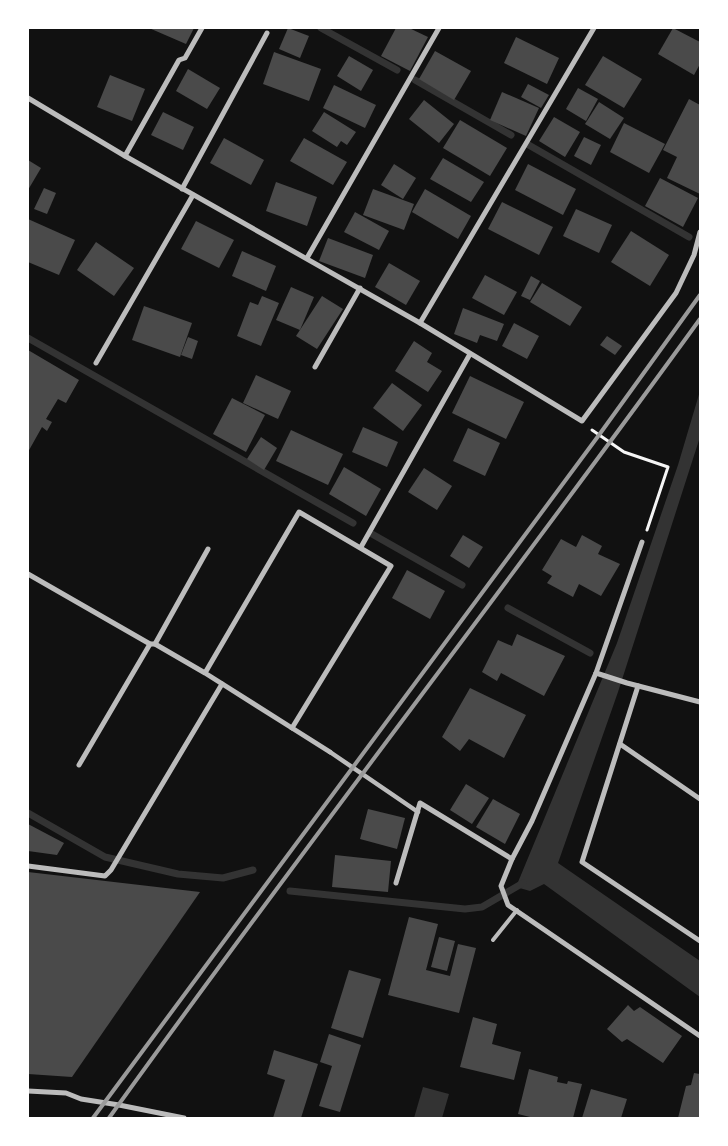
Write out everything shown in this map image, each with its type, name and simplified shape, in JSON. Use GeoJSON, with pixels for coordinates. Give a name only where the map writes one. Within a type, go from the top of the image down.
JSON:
{"type":"FeatureCollection","features":[{"type":"Feature","properties":{"kind":"street"},"geometry":{"type":"LineString","coordinates":[[125,156],[179,60],[185,58],[202,28]]}},
{"type":"Feature","properties":{"kind":"street"},"geometry":{"type":"LineString","coordinates":[[307,258],[439,28]]}},
{"type":"Feature","properties":{"kind":"street"},"geometry":{"type":"LineString","coordinates":[[420,323],[594,28]]}},
{"type":"Feature","properties":{"kind":"street"},"geometry":{"type":"LineString","coordinates":[[182,189],[267,33]]}},
{"type":"Feature","properties":{"kind":"street"},"geometry":{"type":"LineString","coordinates":[[28,98],[182,189],[360,288],[582,421],[676,293],[694,254],[700,232]]}},
{"type":"Feature","properties":{"kind":"street"},"geometry":{"type":"LineString","coordinates":[[96,363],[193,194]]}},
{"type":"Feature","properties":{"kind":"street"},"geometry":{"type":"LineString","coordinates":[[315,367],[360,288]]}},
{"type":"Feature","properties":{"kind":"street"},"geometry":{"type":"LineString","coordinates":[[361,547],[470,354]]}},
{"type":"Feature","properties":{"kind":"street"},"geometry":{"type":"LineString","coordinates":[[205,673],[299,512],[361,547],[391,566],[292,728]]}},
{"type":"Feature","properties":{"kind":"street"},"geometry":{"type":"LineString","coordinates":[[642,542],[596,673],[532,822],[512,859],[501,886],[508,905],[700,1036]]}},
{"type":"Feature","properties":{"kind":"street"},"geometry":{"type":"LineString","coordinates":[[79,765],[208,549]]}},
{"type":"Feature","properties":{"kind":"street"},"geometry":{"type":"LineString","coordinates":[[28,574],[205,673],[330,752],[418,812]]}},
{"type":"Feature","properties":{"kind":"street"},"geometry":{"type":"LineString","coordinates":[[596,673],[700,702]]}},
{"type":"Feature","properties":{"kind":"street"},"geometry":{"type":"LineString","coordinates":[[28,866],[105,876],[111,870],[222,684]]}},
{"type":"Feature","properties":{"kind":"street"},"geometry":{"type":"LineString","coordinates":[[638,686],[582,862],[700,942]]}},
{"type":"Feature","properties":{"kind":"street"},"geometry":{"type":"LineString","coordinates":[[620,744],[700,799]]}},
{"type":"Feature","properties":{"kind":"street"},"geometry":{"type":"LineString","coordinates":[[396,884],[420,803],[512,859]]}},
{"type":"Feature","properties":{"kind":"street"},"geometry":{"type":"LineString","coordinates":[[28,1091],[66,1093],[81,1099],[119,1104],[184,1118]]}},
{"type":"Feature","properties":{"kind":"lane"},"geometry":{"type":"LineString","coordinates":[[493,940],[517,910]]}},
{"type":"Feature","properties":{"kind":"path"},"geometry":{"type":"LineString","coordinates":[[582,421],[624,452],[668,467],[642,542]]}},
{"type":"Feature","properties":{"kind":"shaded area"},"geometry":{"type":"Polygon","coordinates":[[[700,391],[700,437],[618,692],[558,863],[700,961],[700,997],[544,884],[530,891],[516,887],[617,643],[678,465],[700,391]]]}},
{"type":"Feature","properties":{"kind":"shaded area"},"geometry":{"type":"Polygon","coordinates":[[[423,1087],[449,1094],[442,1118],[414,1118],[423,1087]]]}},
{"type":"Feature","properties":{"kind":"building"},"geometry":{"type":"Polygon","coordinates":[[[149,28],[194,28],[186,44],[149,28]]]}},
{"type":"Feature","properties":{"kind":"building"},"geometry":{"type":"Polygon","coordinates":[[[288,28],[309,36],[300,58],[279,49],[288,28]]]}},
{"type":"Feature","properties":{"kind":"building"},"geometry":{"type":"Polygon","coordinates":[[[396,28],[409,28],[428,37],[410,71],[381,56],[396,28]]]}},
{"type":"Feature","properties":{"kind":"building"},"geometry":{"type":"Polygon","coordinates":[[[673,28],[700,42],[700,64],[694,75],[658,54],[673,28]]]}},
{"type":"Feature","properties":{"kind":"building"},"geometry":{"type":"Polygon","coordinates":[[[516,37],[559,58],[547,84],[504,63],[516,37]]]}},
{"type":"Feature","properties":{"kind":"building"},"geometry":{"type":"Polygon","coordinates":[[[435,51],[471,71],[454,100],[419,79],[435,51]]]}},
{"type":"Feature","properties":{"kind":"building"},"geometry":{"type":"Polygon","coordinates":[[[274,52],[321,69],[309,101],[263,84],[274,52]]]}},
{"type":"Feature","properties":{"kind":"building"},"geometry":{"type":"Polygon","coordinates":[[[349,56],[373,70],[361,91],[337,76],[349,56]]]}},
{"type":"Feature","properties":{"kind":"building"},"geometry":{"type":"Polygon","coordinates":[[[603,56],[642,79],[624,108],[585,85],[603,56]]]}},
{"type":"Feature","properties":{"kind":"building"},"geometry":{"type":"Polygon","coordinates":[[[188,69],[220,88],[207,109],[176,91],[188,69]]]}},
{"type":"Feature","properties":{"kind":"building"},"geometry":{"type":"Polygon","coordinates":[[[110,75],[145,89],[132,121],[97,107],[110,75]]]}},
{"type":"Feature","properties":{"kind":"building"},"geometry":{"type":"Polygon","coordinates":[[[528,84],[549,95],[541,108],[521,97],[528,84]]]}},
{"type":"Feature","properties":{"kind":"building"},"geometry":{"type":"Polygon","coordinates":[[[334,85],[376,105],[365,128],[323,108],[334,85]]]}},
{"type":"Feature","properties":{"kind":"building"},"geometry":{"type":"Polygon","coordinates":[[[578,88],[598,99],[586,121],[566,109],[578,88]]]}},
{"type":"Feature","properties":{"kind":"building"},"geometry":{"type":"Polygon","coordinates":[[[502,92],[539,108],[526,136],[490,120],[502,92]]]}},
{"type":"Feature","properties":{"kind":"building"},"geometry":{"type":"Polygon","coordinates":[[[689,99],[700,105],[700,194],[667,178],[677,157],[663,150],[689,99]]]}},
{"type":"Feature","properties":{"kind":"building"},"geometry":{"type":"Polygon","coordinates":[[[424,100],[454,124],[439,143],[409,119],[424,100]]]}},
{"type":"Feature","properties":{"kind":"building"},"geometry":{"type":"Polygon","coordinates":[[[599,102],[624,118],[610,139],[585,124],[599,102]]]}},
{"type":"Feature","properties":{"kind":"building"},"geometry":{"type":"Polygon","coordinates":[[[163,112],[194,127],[183,150],[151,135],[163,112]]]}},
{"type":"Feature","properties":{"kind":"building"},"geometry":{"type":"Polygon","coordinates":[[[324,112],[356,132],[347,145],[341,141],[337,147],[312,131],[324,112]]]}},
{"type":"Feature","properties":{"kind":"building"},"geometry":{"type":"Polygon","coordinates":[[[554,117],[580,132],[565,157],[539,141],[554,117]]]}},
{"type":"Feature","properties":{"kind":"building"},"geometry":{"type":"Polygon","coordinates":[[[460,120],[507,148],[490,176],[443,148],[460,120]]]}},
{"type":"Feature","properties":{"kind":"building"},"geometry":{"type":"Polygon","coordinates":[[[624,123],[665,144],[649,173],[610,152],[624,123]]]}},
{"type":"Feature","properties":{"kind":"building"},"geometry":{"type":"Polygon","coordinates":[[[584,137],[601,145],[591,165],[574,156],[584,137]]]}},
{"type":"Feature","properties":{"kind":"building"},"geometry":{"type":"Polygon","coordinates":[[[224,138],[264,160],[251,185],[210,163],[224,138]]]}},
{"type":"Feature","properties":{"kind":"building"},"geometry":{"type":"Polygon","coordinates":[[[304,138],[347,162],[333,185],[290,161],[304,138]]]}},
{"type":"Feature","properties":{"kind":"building"},"geometry":{"type":"Polygon","coordinates":[[[443,158],[484,182],[471,202],[430,179],[443,158]]]}},
{"type":"Feature","properties":{"kind":"building"},"geometry":{"type":"Polygon","coordinates":[[[28,160],[41,168],[28,190],[28,160]]]}},
{"type":"Feature","properties":{"kind":"building"},"geometry":{"type":"Polygon","coordinates":[[[394,164],[416,178],[403,199],[381,185],[394,164]]]}},
{"type":"Feature","properties":{"kind":"building"},"geometry":{"type":"Polygon","coordinates":[[[528,164],[576,189],[563,215],[515,190],[528,164]]]}},
{"type":"Feature","properties":{"kind":"building"},"geometry":{"type":"Polygon","coordinates":[[[660,178],[698,198],[683,227],[645,206],[660,178]]]}},
{"type":"Feature","properties":{"kind":"building"},"geometry":{"type":"Polygon","coordinates":[[[276,182],[317,197],[307,226],[266,211],[276,182]]]}},
{"type":"Feature","properties":{"kind":"building"},"geometry":{"type":"Polygon","coordinates":[[[44,188],[56,193],[47,214],[34,209],[44,188]]]}},
{"type":"Feature","properties":{"kind":"building"},"geometry":{"type":"Polygon","coordinates":[[[373,189],[414,204],[404,230],[363,215],[373,189]]]}},
{"type":"Feature","properties":{"kind":"building"},"geometry":{"type":"Polygon","coordinates":[[[425,189],[471,216],[458,239],[412,212],[425,189]]]}},
{"type":"Feature","properties":{"kind":"building"},"geometry":{"type":"Polygon","coordinates":[[[502,202],[553,227],[539,255],[488,229],[502,202]]]}},
{"type":"Feature","properties":{"kind":"building"},"geometry":{"type":"Polygon","coordinates":[[[576,209],[612,225],[599,253],[563,236],[576,209]]]}},
{"type":"Feature","properties":{"kind":"building"},"geometry":{"type":"Polygon","coordinates":[[[355,212],[389,231],[379,250],[344,232],[355,212]]]}},
{"type":"Feature","properties":{"kind":"building"},"geometry":{"type":"Polygon","coordinates":[[[28,219],[75,240],[59,275],[28,262],[28,219]]]}},
{"type":"Feature","properties":{"kind":"building"},"geometry":{"type":"Polygon","coordinates":[[[196,221],[234,240],[219,268],[181,249],[196,221]]]}},
{"type":"Feature","properties":{"kind":"building"},"geometry":{"type":"Polygon","coordinates":[[[631,231],[669,255],[650,286],[611,262],[631,231]]]}},
{"type":"Feature","properties":{"kind":"building"},"geometry":{"type":"Polygon","coordinates":[[[328,238],[373,255],[365,278],[319,261],[328,238]]]}},
{"type":"Feature","properties":{"kind":"building"},"geometry":{"type":"Polygon","coordinates":[[[96,242],[134,268],[114,296],[77,270],[96,242]]]}},
{"type":"Feature","properties":{"kind":"building"},"geometry":{"type":"Polygon","coordinates":[[[242,251],[276,266],[266,291],[232,276],[242,251]]]}},
{"type":"Feature","properties":{"kind":"building"},"geometry":{"type":"Polygon","coordinates":[[[389,263],[420,281],[406,305],[375,287],[389,263]]]}},
{"type":"Feature","properties":{"kind":"building"},"geometry":{"type":"Polygon","coordinates":[[[485,275],[517,292],[504,315],[472,298],[485,275]]]}},
{"type":"Feature","properties":{"kind":"building"},"geometry":{"type":"Polygon","coordinates":[[[531,276],[540,281],[530,300],[521,296],[531,276]]]}},
{"type":"Feature","properties":{"kind":"building"},"geometry":{"type":"Polygon","coordinates":[[[542,283],[582,307],[570,326],[530,302],[542,283]]]}},
{"type":"Feature","properties":{"kind":"building"},"geometry":{"type":"Polygon","coordinates":[[[291,287],[314,297],[300,330],[276,320],[291,287]]]}},
{"type":"Feature","properties":{"kind":"building"},"geometry":{"type":"Polygon","coordinates":[[[262,296],[279,303],[261,346],[237,336],[250,302],[258,305],[262,296]]]}},
{"type":"Feature","properties":{"kind":"building"},"geometry":{"type":"Polygon","coordinates":[[[322,296],[343,309],[317,349],[296,336],[322,296]]]}},
{"type":"Feature","properties":{"kind":"building"},"geometry":{"type":"Polygon","coordinates":[[[144,306],[192,323],[180,357],[132,340],[144,306]]]}},
{"type":"Feature","properties":{"kind":"building"},"geometry":{"type":"Polygon","coordinates":[[[463,308],[504,324],[497,341],[480,335],[477,343],[454,334],[463,308]]]}},
{"type":"Feature","properties":{"kind":"building"},"geometry":{"type":"Polygon","coordinates":[[[514,323],[539,336],[527,359],[502,346],[514,323]]]}},
{"type":"Feature","properties":{"kind":"building"},"geometry":{"type":"Polygon","coordinates":[[[607,336],[622,346],[615,355],[600,345],[607,336]]]}},
{"type":"Feature","properties":{"kind":"building"},"geometry":{"type":"Polygon","coordinates":[[[188,337],[198,341],[192,359],[181,355],[188,337]]]}},
{"type":"Feature","properties":{"kind":"building"},"geometry":{"type":"Polygon","coordinates":[[[414,341],[432,353],[427,362],[442,371],[428,392],[395,371],[414,341]]]}},
{"type":"Feature","properties":{"kind":"building"},"geometry":{"type":"Polygon","coordinates":[[[28,350],[79,380],[66,403],[58,399],[46,419],[52,422],[47,431],[42,427],[28,452],[28,350]]]}},
{"type":"Feature","properties":{"kind":"building"},"geometry":{"type":"Polygon","coordinates":[[[256,375],[291,391],[278,419],[243,403],[256,375]]]}},
{"type":"Feature","properties":{"kind":"building"},"geometry":{"type":"Polygon","coordinates":[[[470,376],[524,402],[506,439],[452,413],[470,376]]]}},
{"type":"Feature","properties":{"kind":"building"},"geometry":{"type":"Polygon","coordinates":[[[392,383],[422,405],[403,431],[373,408],[392,383]]]}},
{"type":"Feature","properties":{"kind":"building"},"geometry":{"type":"Polygon","coordinates":[[[232,398],[265,415],[246,452],[213,434],[232,398]]]}},
{"type":"Feature","properties":{"kind":"building"},"geometry":{"type":"Polygon","coordinates":[[[363,427],[398,442],[387,467],[352,452],[363,427]]]}},
{"type":"Feature","properties":{"kind":"building"},"geometry":{"type":"Polygon","coordinates":[[[468,428],[500,443],[485,476],[453,461],[468,428]]]}},
{"type":"Feature","properties":{"kind":"building"},"geometry":{"type":"Polygon","coordinates":[[[291,430],[343,454],[328,485],[276,461],[291,430]]]}},
{"type":"Feature","properties":{"kind":"building"},"geometry":{"type":"Polygon","coordinates":[[[261,437],[277,448],[264,470],[247,459],[261,437]]]}},
{"type":"Feature","properties":{"kind":"building"},"geometry":{"type":"Polygon","coordinates":[[[344,467],[381,489],[366,516],[329,494],[344,467]]]}},
{"type":"Feature","properties":{"kind":"building"},"geometry":{"type":"Polygon","coordinates":[[[424,468],[452,486],[437,510],[408,492],[424,468]]]}},
{"type":"Feature","properties":{"kind":"building"},"geometry":{"type":"Polygon","coordinates":[[[463,535],[483,547],[469,568],[450,556],[463,535]]]}},
{"type":"Feature","properties":{"kind":"building"},"geometry":{"type":"Polygon","coordinates":[[[582,535],[602,546],[598,554],[620,564],[601,596],[579,584],[573,597],[547,583],[552,576],[542,570],[561,539],[576,547],[582,535]]]}},
{"type":"Feature","properties":{"kind":"building"},"geometry":{"type":"Polygon","coordinates":[[[407,570],[445,591],[430,619],[392,598],[407,570]]]}},
{"type":"Feature","properties":{"kind":"building"},"geometry":{"type":"Polygon","coordinates":[[[517,634],[565,656],[544,696],[501,673],[497,681],[482,672],[498,640],[512,646],[517,634]]]}},
{"type":"Feature","properties":{"kind":"building"},"geometry":{"type":"Polygon","coordinates":[[[470,688],[526,715],[504,758],[469,739],[460,751],[442,737],[470,688]]]}},
{"type":"Feature","properties":{"kind":"building"},"geometry":{"type":"Polygon","coordinates":[[[466,784],[489,798],[472,824],[450,810],[466,784]]]}},
{"type":"Feature","properties":{"kind":"building"},"geometry":{"type":"Polygon","coordinates":[[[493,799],[520,814],[505,844],[476,827],[493,799]]]}},
{"type":"Feature","properties":{"kind":"building"},"geometry":{"type":"Polygon","coordinates":[[[368,809],[405,818],[397,849],[360,839],[368,809]]]}},
{"type":"Feature","properties":{"kind":"building"},"geometry":{"type":"Polygon","coordinates":[[[28,824],[64,843],[57,855],[28,851],[28,824]]]}},
{"type":"Feature","properties":{"kind":"building"},"geometry":{"type":"Polygon","coordinates":[[[335,855],[391,861],[388,892],[332,887],[335,855]]]}},
{"type":"Feature","properties":{"kind":"building"},"geometry":{"type":"Polygon","coordinates":[[[28,872],[200,892],[72,1077],[28,1074],[28,872]]]}},
{"type":"Feature","properties":{"kind":"building"},"geometry":{"type":"Polygon","coordinates":[[[409,917],[438,924],[426,970],[450,976],[458,944],[476,948],[459,1013],[388,995],[409,917]]]}},
{"type":"Feature","properties":{"kind":"building"},"geometry":{"type":"Polygon","coordinates":[[[439,937],[455,941],[447,971],[431,967],[439,937]]]}},
{"type":"Feature","properties":{"kind":"building"},"geometry":{"type":"Polygon","coordinates":[[[349,970],[381,979],[363,1038],[331,1028],[349,970]]]}},
{"type":"Feature","properties":{"kind":"building"},"geometry":{"type":"Polygon","coordinates":[[[628,1005],[634,1011],[640,1007],[682,1036],[663,1063],[627,1039],[622,1042],[607,1029],[628,1005]]]}},
{"type":"Feature","properties":{"kind":"building"},"geometry":{"type":"Polygon","coordinates":[[[473,1017],[497,1024],[492,1044],[521,1052],[514,1080],[460,1067],[473,1017]]]}},
{"type":"Feature","properties":{"kind":"building"},"geometry":{"type":"Polygon","coordinates":[[[329,1034],[361,1045],[340,1112],[319,1106],[332,1066],[320,1062],[329,1034]]]}},
{"type":"Feature","properties":{"kind":"building"},"geometry":{"type":"Polygon","coordinates":[[[274,1050],[318,1064],[301,1118],[273,1118],[285,1080],[267,1074],[274,1050]]]}},
{"type":"Feature","properties":{"kind":"building"},"geometry":{"type":"Polygon","coordinates":[[[529,1069],[558,1077],[557,1082],[567,1084],[568,1081],[582,1084],[573,1118],[534,1118],[518,1114],[529,1069]]]}},
{"type":"Feature","properties":{"kind":"building"},"geometry":{"type":"Polygon","coordinates":[[[694,1073],[700,1074],[700,1118],[678,1118],[686,1086],[691,1085],[694,1073]]]}},
{"type":"Feature","properties":{"kind":"building"},"geometry":{"type":"Polygon","coordinates":[[[591,1089],[627,1099],[621,1118],[582,1118],[591,1089]]]}},
{"type":"Feature","properties":{"kind":"waterway"},"geometry":{"type":"LineString","coordinates":[[321,28],[397,70]]}},
{"type":"Feature","properties":{"kind":"waterway"},"geometry":{"type":"LineString","coordinates":[[415,80],[511,135]]}},
{"type":"Feature","properties":{"kind":"waterway"},"geometry":{"type":"LineString","coordinates":[[527,144],[689,237]]}},
{"type":"Feature","properties":{"kind":"waterway"},"geometry":{"type":"LineString","coordinates":[[28,338],[353,523]]}},
{"type":"Feature","properties":{"kind":"waterway"},"geometry":{"type":"LineString","coordinates":[[372,534],[462,585]]}},
{"type":"Feature","properties":{"kind":"waterway"},"geometry":{"type":"LineString","coordinates":[[508,608],[590,653]]}},
{"type":"Feature","properties":{"kind":"waterway"},"geometry":{"type":"LineString","coordinates":[[28,813],[105,857],[178,874],[223,878],[253,870]]}},
{"type":"Feature","properties":{"kind":"waterway"},"geometry":{"type":"LineString","coordinates":[[290,891],[465,909],[482,907],[523,883]]}},
{"type":"Feature","properties":{"kind":"railway"},"geometry":{"type":"LineString","coordinates":[[93,1118],[599,435],[700,295]]}},
{"type":"Feature","properties":{"kind":"railway"},"geometry":{"type":"LineString","coordinates":[[109,1118],[255,917],[700,319]]}}]}
